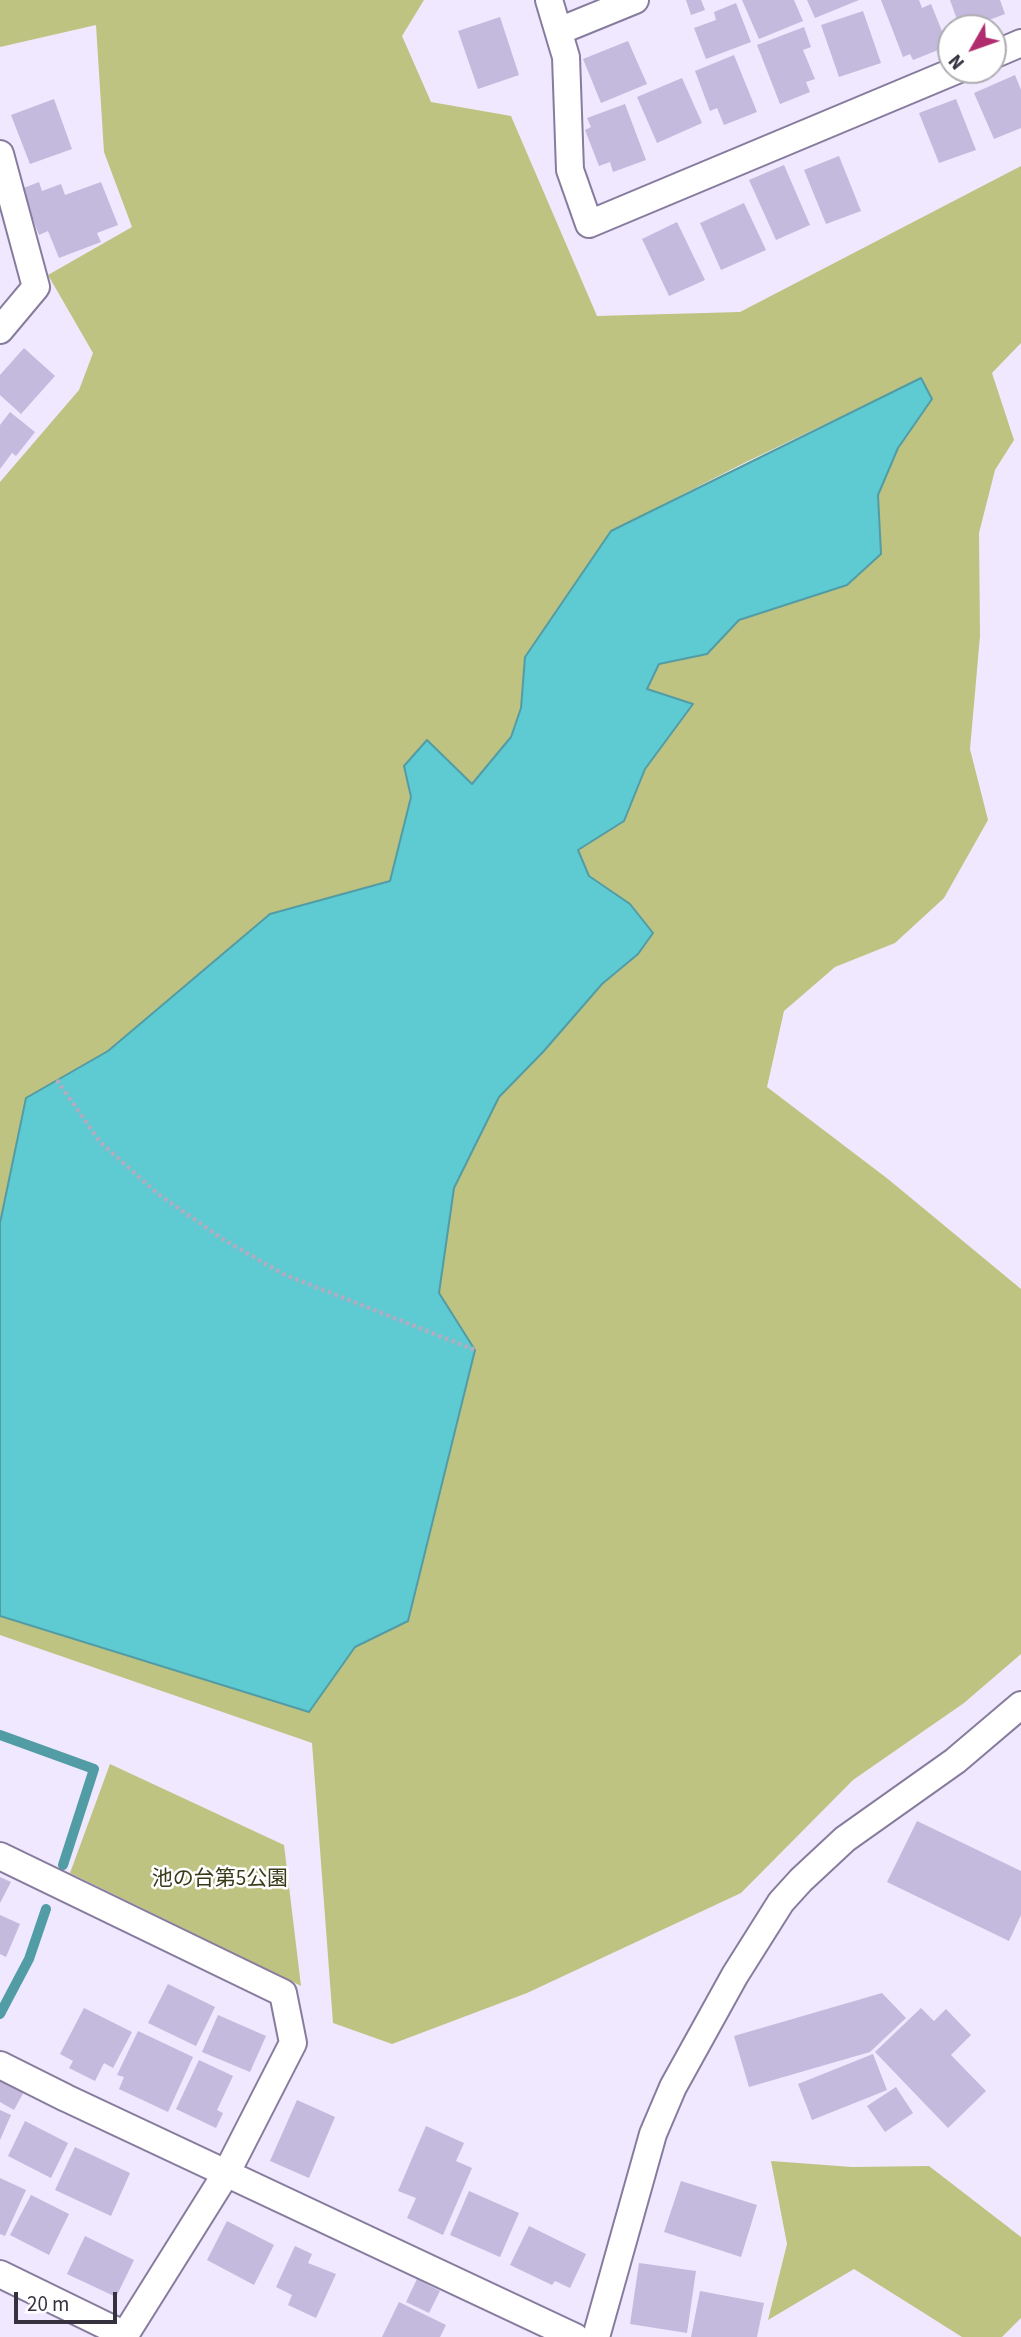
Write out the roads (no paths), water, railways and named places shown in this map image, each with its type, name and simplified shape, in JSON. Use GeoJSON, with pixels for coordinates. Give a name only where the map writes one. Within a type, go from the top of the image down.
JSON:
{"type":"FeatureCollection","features":[{"type":"Feature","properties":{"kind":"street"},"geometry":{"type":"LineString","coordinates":[[549,0],[566,57],[570,170],[589,224],[937,78]]}},
{"type":"Feature","properties":{"kind":"street"},"geometry":{"type":"LineString","coordinates":[[559,31],[635,0]]}},
{"type":"Feature","properties":{"kind":"street"},"geometry":{"type":"LineString","coordinates":[[0,154],[36,287],[0,330]]}},
{"type":"Feature","properties":{"kind":"street"},"geometry":{"type":"LineString","coordinates":[[596,2337],[653,2134],[663,2110],[734,1975],[781,1902],[845,1839],[955,1761],[1021,1705]]}},
{"type":"Feature","properties":{"kind":"street"},"geometry":{"type":"LineString","coordinates":[[0,1856],[283,1993],[293,2043],[227,2172],[125,2334],[0,2274]]}},
{"type":"Feature","properties":{"kind":"street"},"geometry":{"type":"LineString","coordinates":[[0,2065],[575,2337]]}},
{"type":"Feature","properties":{"kind":"water"},"geometry":{"type":"Polygon","coordinates":[[[921,378],[932,399],[898,448],[878,495],[881,554],[847,585],[739,620],[707,654],[659,664],[647,689],[693,704],[645,769],[624,821],[578,850],[589,876],[630,904],[653,933],[638,954],[602,984],[543,1052],[499,1097],[454,1188],[439,1293],[475,1350],[408,1621],[355,1647],[309,1712],[0,1616],[0,1223],[26,1098],[108,1051],[270,914],[390,881],[411,797],[404,766],[427,740],[472,784],[511,737],[521,708],[525,657],[611,531],[921,378]]]}},
{"type":"Feature","properties":{"kind":"waterway"},"geometry":{"type":"LineString","coordinates":[[0,1735],[94,1769],[63,1865]]}},
{"type":"Feature","properties":{"kind":"waterway"},"geometry":{"type":"LineString","coordinates":[[0,2014],[29,1959],[46,1909]]}},
{"type":"Feature","properties":{"kind":"park label","name":"池の台第5公園"},"geometry":{"type":"Point","coordinates":[220,1880]}}]}
